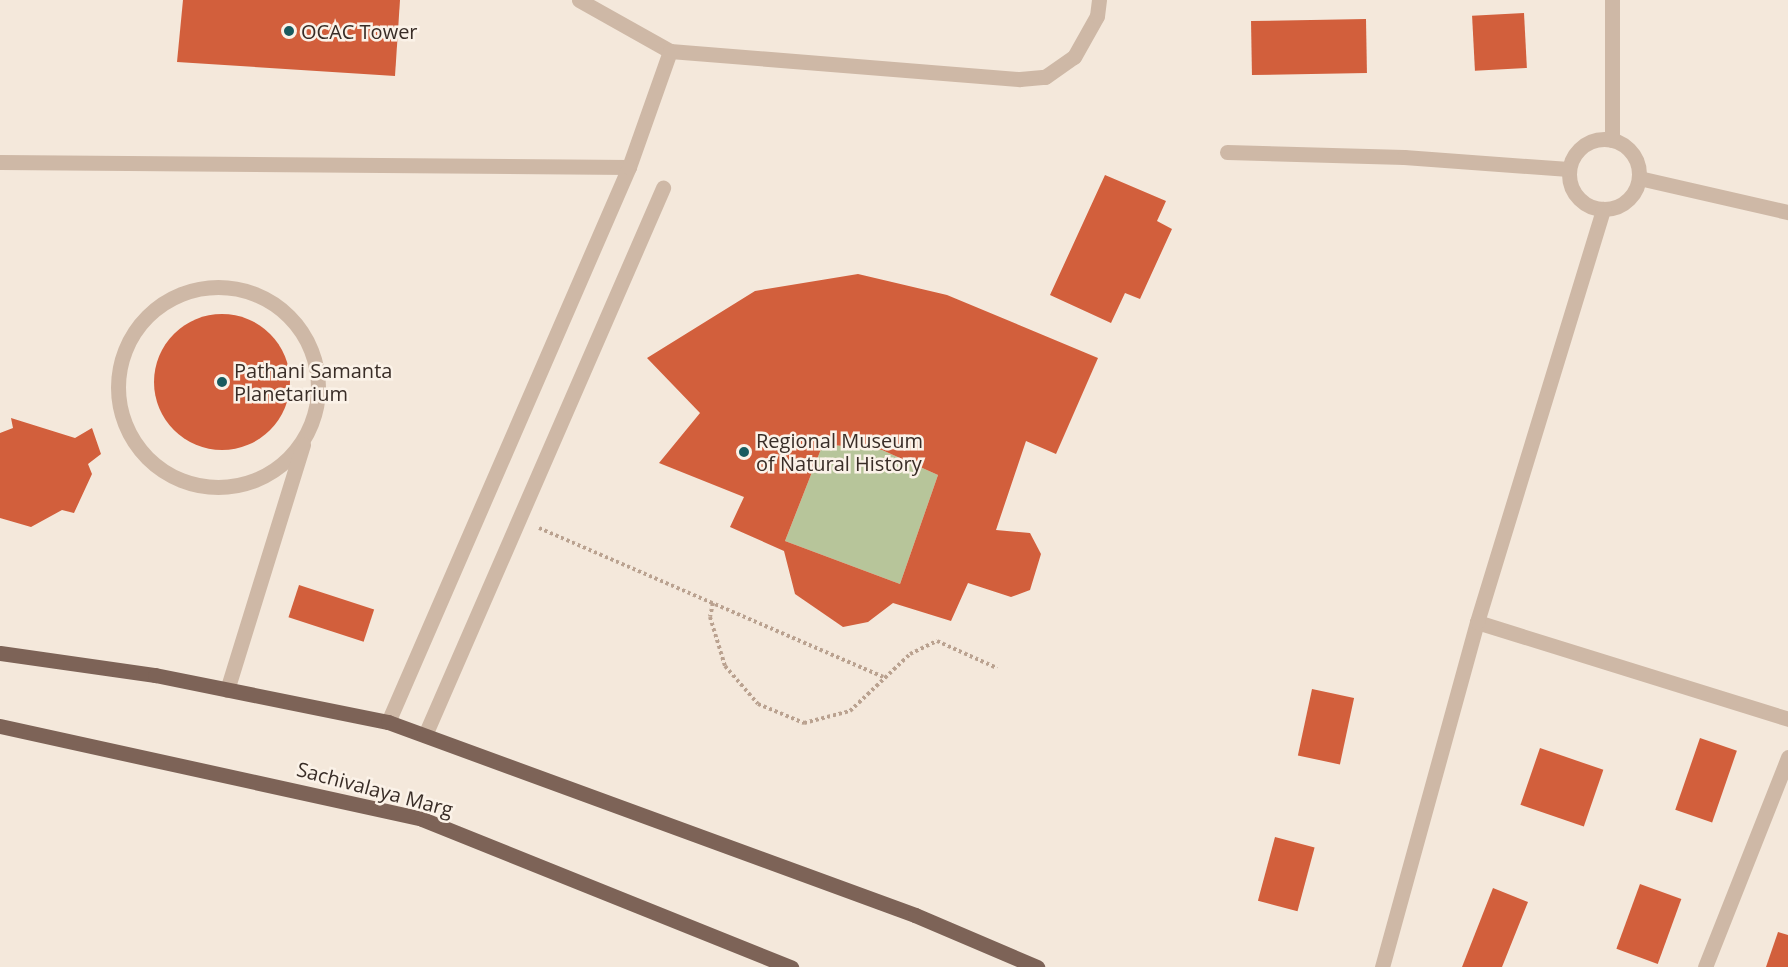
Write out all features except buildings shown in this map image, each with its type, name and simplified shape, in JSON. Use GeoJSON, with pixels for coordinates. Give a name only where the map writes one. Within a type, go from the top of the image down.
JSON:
{"type":"FeatureCollection","features":[{"type":"Feature","properties":{"kind":"main road"},"geometry":{"type":"LineString","coordinates":[[0,652],[227,690],[388,722],[915,915],[1036,967]]}},
{"type":"Feature","properties":{"kind":"main road","name":"Sachivalaya Marg"},"geometry":{"type":"LineString","coordinates":[[0,726],[422,819],[790,967]]}},
{"type":"Feature","properties":{"kind":"lane"},"geometry":{"type":"LineString","coordinates":[[579,0],[670,51],[1020,79],[1045,77],[1074,57],[1097,16],[1099,0]]}},
{"type":"Feature","properties":{"kind":"lane"},"geometry":{"type":"LineString","coordinates":[[1612,0],[1612,140]]}},
{"type":"Feature","properties":{"kind":"lane"},"geometry":{"type":"LineString","coordinates":[[388,722],[629,167],[670,51]]}},
{"type":"Feature","properties":{"kind":"lane"},"geometry":{"type":"LineString","coordinates":[[1612,140],[1635,158],[1639,178],[1627,201],[1603,209],[1574,192],[1569,169],[1580,148],[1612,140]]}},
{"type":"Feature","properties":{"kind":"lane"},"geometry":{"type":"LineString","coordinates":[[1227,152],[1404,156],[1569,169]]}},
{"type":"Feature","properties":{"kind":"lane"},"geometry":{"type":"LineString","coordinates":[[0,162],[629,167]]}},
{"type":"Feature","properties":{"kind":"lane"},"geometry":{"type":"LineString","coordinates":[[1639,178],[1788,212]]}},
{"type":"Feature","properties":{"kind":"lane"},"geometry":{"type":"LineString","coordinates":[[424,735],[663,188]]}},
{"type":"Feature","properties":{"kind":"lane"},"geometry":{"type":"LineString","coordinates":[[1382,967],[1477,622],[1603,209]]}},
{"type":"Feature","properties":{"kind":"lane"},"geometry":{"type":"LineString","coordinates":[[227,690],[317,407],[318,376],[310,345],[293,319],[268,299],[239,288],[208,286],[177,295],[148,314],[128,343],[118,376],[120,411],[134,443],[157,468],[188,484],[223,488],[257,481],[286,462],[306,437]]}},
{"type":"Feature","properties":{"kind":"lane"},"geometry":{"type":"LineString","coordinates":[[1477,622],[1788,719]]}},
{"type":"Feature","properties":{"kind":"lane"},"geometry":{"type":"LineString","coordinates":[[1705,967],[1788,757]]}},
{"type":"Feature","properties":{"kind":"path"},"geometry":{"type":"LineString","coordinates":[[519,519],[883,676]]}},
{"type":"Feature","properties":{"kind":"path"},"geometry":{"type":"LineString","coordinates":[[713,603],[710,617],[725,666],[758,704],[804,723],[850,711],[883,676],[937,641],[998,668]]}},
{"type":"Feature","properties":{"kind":"green space"},"geometry":{"type":"Polygon","coordinates":[[[823,444],[882,450],[938,475],[900,584],[785,541],[823,444]]]}},
{"type":"Feature","properties":{"kind":"place","name":"OCAC Tower"},"geometry":{"type":"Point","coordinates":[289,31]}},
{"type":"Feature","properties":{"kind":"place","name":"Pathani Samanta Planetarium"},"geometry":{"type":"Point","coordinates":[222,382]}},
{"type":"Feature","properties":{"kind":"place","name":"Regional Museum of Natural History"},"geometry":{"type":"Point","coordinates":[744,452]}}]}
